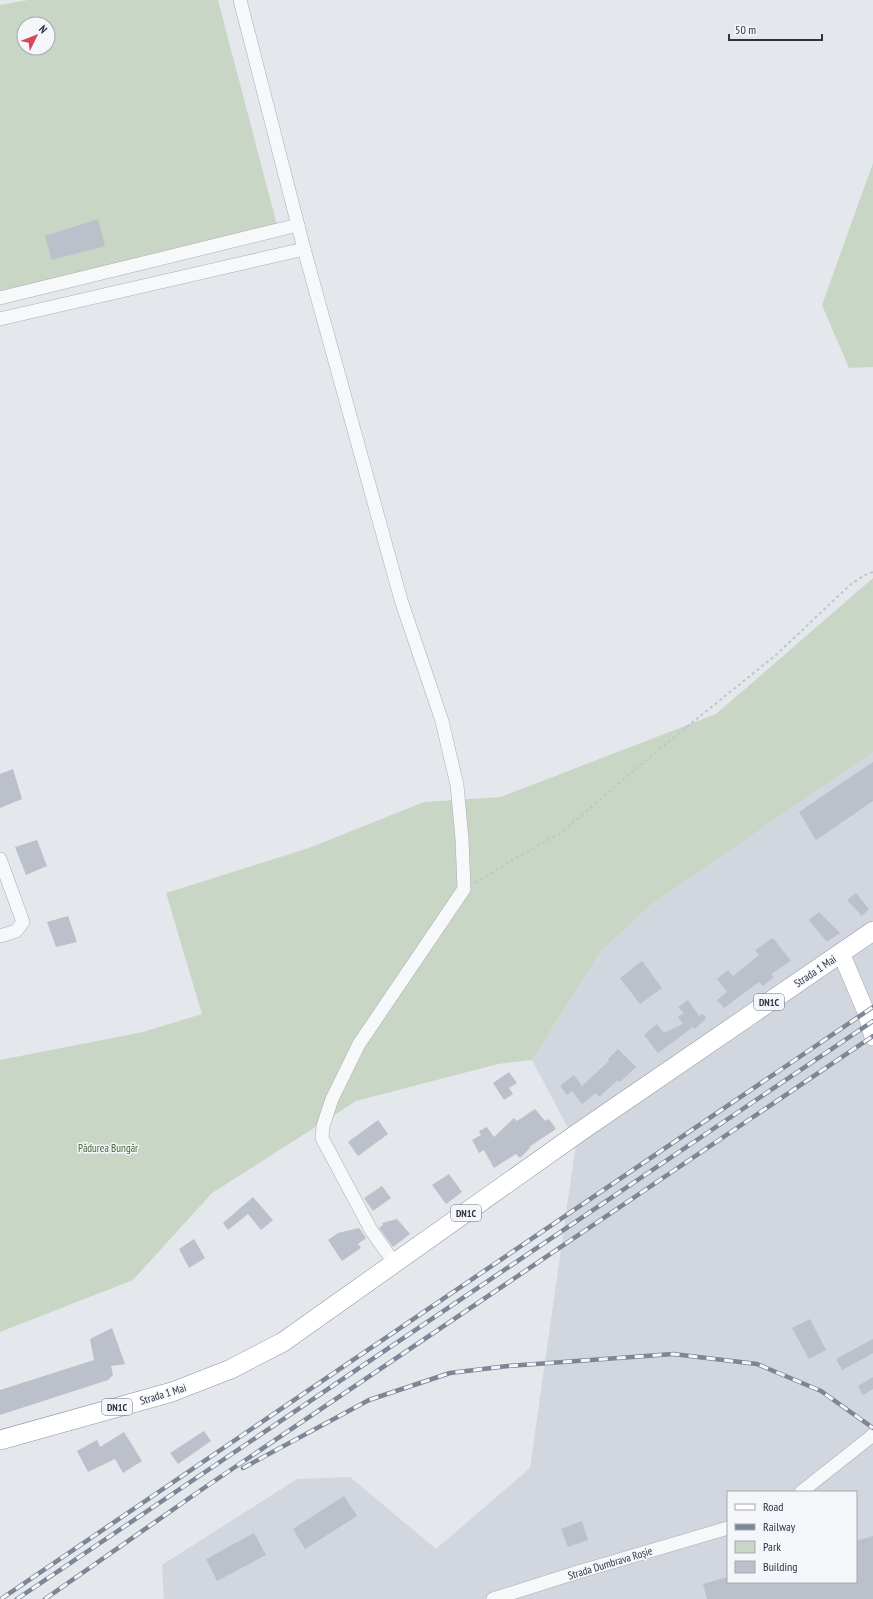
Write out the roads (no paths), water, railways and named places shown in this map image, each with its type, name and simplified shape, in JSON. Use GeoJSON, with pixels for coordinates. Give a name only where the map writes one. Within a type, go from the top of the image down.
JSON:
{"type":"FeatureCollection","features":[{"type":"Feature","properties":{"kind":"highway","name":"Strada 1 Mai"},"geometry":{"type":"LineString","coordinates":[[0,1440],[172,1392],[231,1369],[283,1342],[578,1133],[873,931]]}},
{"type":"Feature","properties":{"kind":"main road"},"geometry":{"type":"LineString","coordinates":[[842,952],[866,1012],[873,1036]]}},
{"type":"Feature","properties":{"kind":"street"},"geometry":{"type":"LineString","coordinates":[[240,0],[304,250],[401,600],[442,721],[457,785],[462,839],[464,888],[359,1044],[332,1099],[323,1126],[322,1138],[371,1230],[395,1264]]}},
{"type":"Feature","properties":{"kind":"street"},"geometry":{"type":"LineString","coordinates":[[0,298],[298,225]]}},
{"type":"Feature","properties":{"kind":"street"},"geometry":{"type":"LineString","coordinates":[[0,320],[304,250]]}},
{"type":"Feature","properties":{"kind":"street"},"geometry":{"type":"LineString","coordinates":[[0,859],[23,922],[16,931],[0,936]]}},
{"type":"Feature","properties":{"kind":"street"},"geometry":{"type":"LineString","coordinates":[[802,1491],[873,1435]]}},
{"type":"Feature","properties":{"kind":"street","name":"Strada Dumbrava Roșie"},"geometry":{"type":"LineString","coordinates":[[493,1599],[727,1528]]}},
{"type":"Feature","properties":{"kind":"railway"},"geometry":{"type":"LineString","coordinates":[[1,1599],[873,1007]]}},
{"type":"Feature","properties":{"kind":"railway"},"geometry":{"type":"LineString","coordinates":[[17,1599],[873,1021]]}},
{"type":"Feature","properties":{"kind":"railway"},"geometry":{"type":"LineString","coordinates":[[45,1599],[201,1490],[873,1036]]}},
{"type":"Feature","properties":{"kind":"railway"},"geometry":{"type":"LineString","coordinates":[[243,1468],[369,1400],[450,1373],[508,1366],[673,1354],[757,1364],[821,1391],[873,1428]]}},
{"type":"Feature","properties":{"kind":"park label","name":"Pădurea Bungăr"},"geometry":{"type":"Point","coordinates":[108,1148]}}]}
